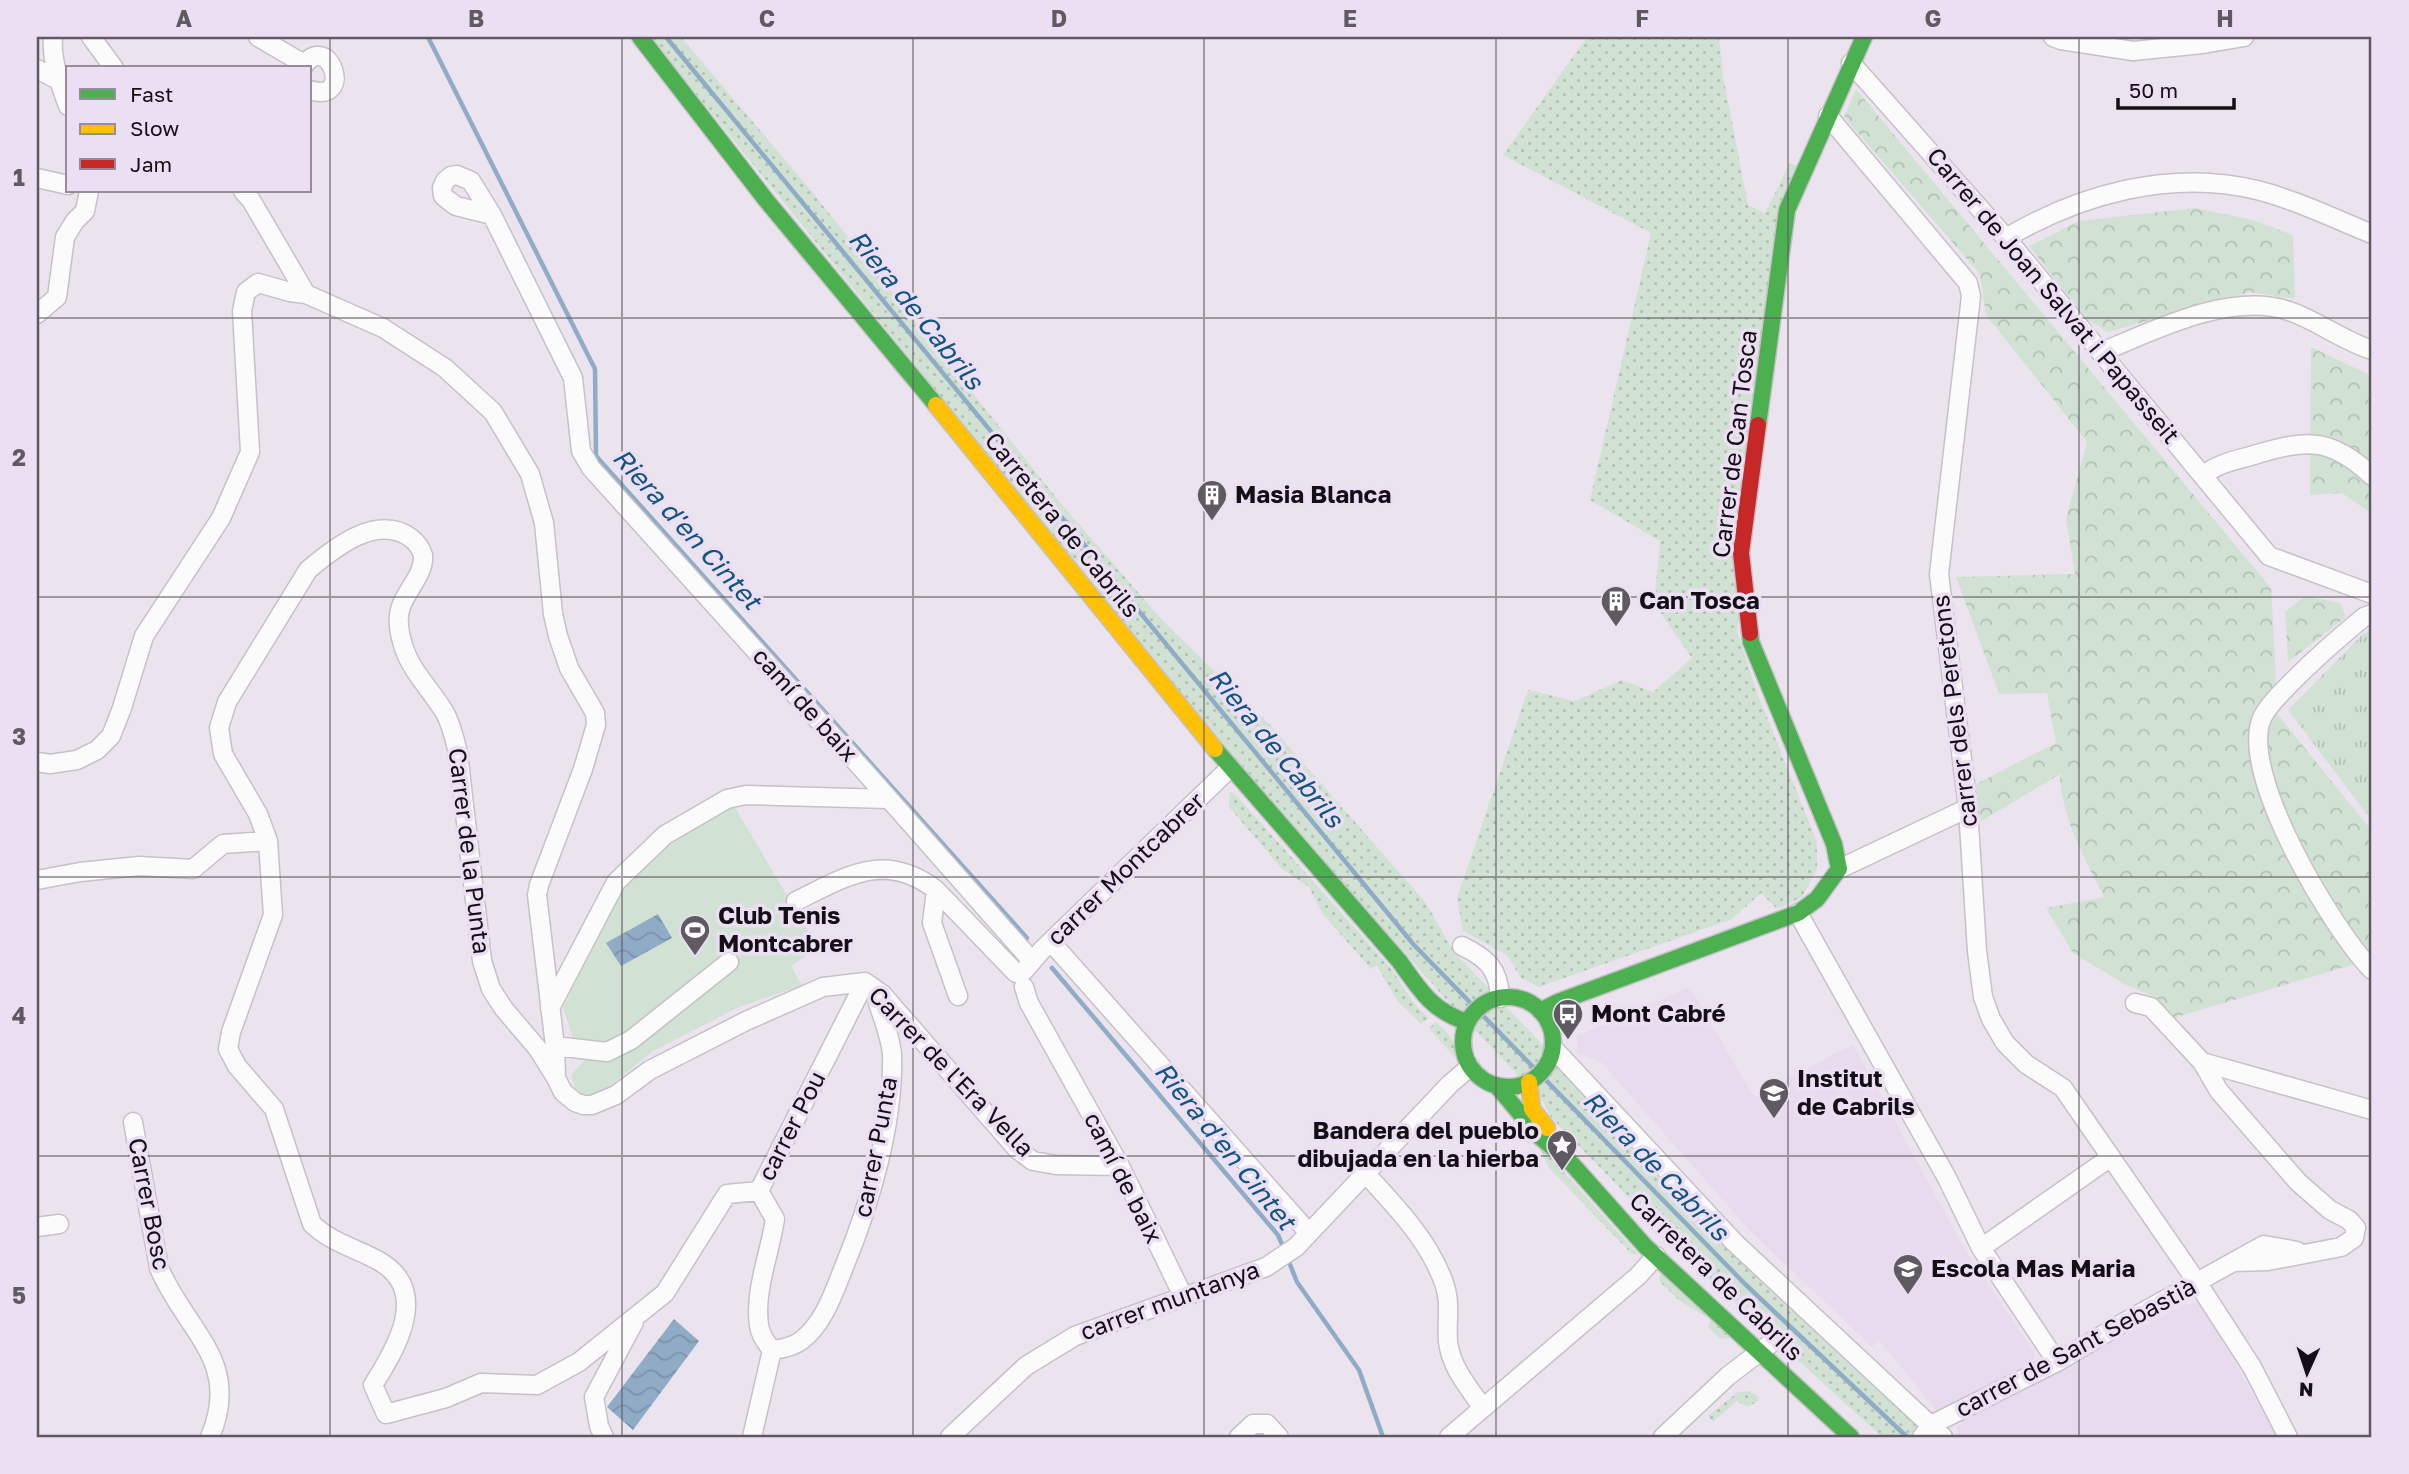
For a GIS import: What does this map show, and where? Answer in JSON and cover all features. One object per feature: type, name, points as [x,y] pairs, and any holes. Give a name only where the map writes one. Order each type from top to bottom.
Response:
[{"type":"street","points":[[53,37],[58,80],[66,101]]},
{"type":"street","points":[[91,37],[113,66]]},
{"type":"street","points":[[258,37],[303,66],[312,58],[322,58],[331,63],[335,71],[334,81],[328,89],[312,90]]},
{"type":"street","name":"Carretera de Cabrils","points":[[640,37],[766,200],[885,342],[1230,768],[1400,962],[1427,1000],[1454,1018],[1467,1022]]},
{"type":"street","points":[[1851,64],[1864,37]]},
{"type":"street","points":[[2053,37],[2133,51],[2244,37]]},
{"type":"street","name":"Carrer de Can Tosca","points":[[1839,869],[1834,844],[1751,642],[1741,554],[1787,210],[1851,64]]},
{"type":"street","name":"Carrer de Joan Salvat i Papasseit","points":[[1851,64],[2006,238],[2269,556],[2372,594]]},
{"type":"street","points":[[37,69],[58,80]]},
{"type":"street","name":"carrer dels Peretons","points":[[1828,116],[1968,283],[1971,296],[1939,574],[1968,808],[1979,980],[1991,1019],[2005,1043],[2026,1064],[2063,1088],[2197,1282],[2252,1367],[2288,1437]]},
{"type":"street","points":[[37,178],[66,185]]},
{"type":"street","points":[[2006,238],[2040,217],[2090,199],[2155,184],[2184,182],[2257,190],[2372,234]]},
{"type":"street","points":[[37,314],[57,297],[65,237],[85,211],[89,192]]},
{"type":"street","points":[[244,192],[306,294]]},
{"type":"street","name":"camí de baix","points":[[492,215],[573,378],[581,451],[591,468],[888,799],[1024,973],[1029,1003],[1120,1166],[1182,1296]]},
{"type":"street","points":[[37,762],[51,764],[77,760],[97,750],[111,736],[144,636],[221,519],[250,452],[242,311],[246,292],[258,283],[306,294],[383,328],[445,368],[493,412],[530,474],[544,523],[553,614],[558,636],[569,668],[590,703],[596,725],[583,769],[538,885],[559,1085]]},
{"type":"street","points":[[2102,352],[2184,318],[2216,310],[2256,306],[2287,310],[2372,350]]},
{"type":"street","points":[[2204,475],[2225,463],[2279,447],[2310,443],[2340,450],[2372,476]]},
{"type":"street","name":"Carrer de la Punta","points":[[559,1085],[538,1049],[491,989],[482,961],[458,753],[453,731],[446,714],[404,649],[399,632],[401,605],[421,568],[423,555],[417,543],[394,529],[363,533],[326,554],[308,570],[227,702],[219,728],[223,754],[258,814],[268,841],[273,915],[231,1031],[228,1049],[237,1066],[274,1109],[312,1224],[323,1234],[381,1262],[400,1281],[407,1303],[402,1332],[373,1385],[386,1414],[446,1398],[481,1383],[537,1385],[579,1362],[665,1293],[727,1194],[759,1191]]},
{"type":"street","points":[[2372,614],[2364,617],[2291,682],[2262,718],[2258,738],[2261,763],[2272,804],[2314,889],[2372,970]]},
{"type":"street","name":"carrer Montcabrer","points":[[1024,973],[1051,942],[1230,768]]},
{"type":"street","points":[[550,1008],[616,882],[666,835],[727,799],[746,795],[888,799]]},
{"type":"street","points":[[1540,1011],[1798,913],[1817,899],[1839,869],[1968,808]]},
{"type":"street","points":[[37,880],[139,866],[193,869],[223,844],[268,841]]},
{"type":"street","points":[[796,901],[862,870],[908,873],[936,890],[1024,973]]},
{"type":"street","points":[[936,890],[932,923],[958,996]]},
{"type":"street","points":[[1798,913],[1947,1178],[1981,1248],[2057,1362]]},
{"type":"street","points":[[1051,942],[1309,1233]]},
{"type":"street","points":[[1462,946],[1481,956],[1493,969],[1500,984],[1500,998]]},
{"type":"street","points":[[544,956],[577,956]]},
{"type":"street","points":[[555,1046],[607,1052],[618,1047],[631,1040],[729,962]]},
{"type":"street","name":"Carrer de l'Era Vella","points":[[559,1085],[575,1102],[592,1105],[616,1095],[650,1070],[768,1011],[823,987],[865,982],[882,994],[1017,1149],[1033,1161],[1056,1165],[1120,1166]]},
{"type":"street","name":"carrer Pou","points":[[772,1350],[762,1337],[759,1318],[761,1289],[775,1219],[759,1191],[865,982]]},
{"type":"street","name":"carrer Punta","points":[[772,1350],[786,1348],[802,1340],[828,1309],[863,1221],[874,1180],[891,1089],[892,1051],[877,1003],[882,994]]},
{"type":"street","points":[[1500,998],[1529,1002],[1548,1022],[1552,1034],[1553,1048],[1545,1067],[1529,1082],[1516,1086],[1496,1085],[1479,1077],[1470,1067],[1463,1045],[1467,1022],[1475,1011],[1500,998]]},
{"type":"street","name":"carrer de Sant Sebastià","points":[[1930,1433],[2264,1245],[2304,1252],[2341,1247],[2354,1238],[2356,1228],[2349,1220],[2330,1210],[2298,1182],[2219,1090],[2202,1062],[2151,1007],[2135,1003]]},
{"type":"street","points":[[1553,1048],[1735,1243],[1930,1433]]},
{"type":"street","points":[[2202,1062],[2372,1110]]},
{"type":"street","name":"carrer muntanya","points":[[950,1437],[1026,1366],[1074,1336],[1266,1267],[1296,1247],[1450,1084],[1470,1067]]},
{"type":"street","name":"Carretera de Cabrils","points":[[1529,1082],[1532,1108],[1543,1125],[1605,1182],[1851,1437]]},
{"type":"street","name":"Carretera de Cabrils","points":[[1496,1085],[1540,1137],[1572,1164],[1656,1256],[1871,1437]]},
{"type":"street","name":"Carrer Bosc","points":[[133,1122],[159,1268],[216,1366],[221,1403],[210,1437]]},
{"type":"street","points":[[1981,1248],[2111,1157]]},
{"type":"street","points":[[1366,1174],[1413,1227],[1440,1272],[1450,1303],[1448,1342],[1454,1365],[1483,1408]]},
{"type":"street","points":[[37,1227],[59,1224]]},
{"type":"street","points":[[1449,1437],[1637,1276],[1656,1256]]},
{"type":"street","points":[[604,1437],[599,1426],[594,1397],[637,1316]]},
{"type":"street","points":[[1663,1437],[1765,1348]]},
{"type":"street","points":[[752,1437],[772,1350]]},
{"type":"street","points":[[1239,1437],[1253,1424],[1267,1424],[1279,1437]]},
{"type":"shaded area","points":[[1690,987],[1754,1097],[1853,1044],[1967,1253],[2030,1345],[2034,1353],[2033,1360],[1967,1401],[1936,1410],[1879,1340],[1872,1347],[1751,1232],[1600,1061],[1577,1053],[1577,1036]]},
{"type":"shaded area","points":[[2201,1302],[2277,1437],[1957,1436],[1956,1427],[1963,1421],[2183,1305]]},
{"type":"green space","points":[[650,37],[681,37],[808,187],[1063,506],[1163,621],[1270,725],[1426,903],[1454,952],[1734,1245],[1930,1437],[1882,1437],[1698,1269],[1551,1117],[1543,1102],[1451,1005],[1232,757]]},
{"type":"green space","points":[[1587,37],[1719,37],[1723,76],[1748,205],[1765,213],[1790,163],[1797,166],[1737,631],[1756,690],[1817,842],[1817,869],[1802,897],[1777,909],[1761,893],[1732,919],[1539,987],[1521,978],[1507,955],[1463,931],[1457,898],[1528,690],[1575,701],[1622,680],[1653,692],[1692,658],[1654,604],[1660,541],[1590,500],[1651,233],[1503,155]]},
{"type":"green space","points":[[1856,89],[2271,588],[2278,715],[2372,831],[2372,959],[2170,1019],[2153,996],[2126,985],[2073,953],[2046,908],[2104,897],[2069,822],[2060,774],[1980,822],[1976,784],[2056,743],[2047,693],[1999,694],[1956,577],[2075,574],[2066,519],[2087,442],[1986,315],[1980,274],[1844,117]]},
{"type":"green space","points":[[2195,208],[2253,220],[2293,235],[2295,299],[2250,292],[2108,332],[2086,319],[2029,246],[2079,221]]},
{"type":"green space","points":[[2311,347],[2372,376],[2372,514],[2342,493],[2310,495]]},
{"type":"green space","points":[[2305,596],[2340,603],[2346,617],[2288,662],[2285,612]]},
{"type":"green space","points":[[2372,631],[2372,821],[2288,710],[2364,633]]},
{"type":"green space","points":[[1230,792],[1234,793],[1390,967],[1417,1007],[1429,1018],[1421,1024],[1398,1002],[1377,966],[1371,969],[1322,913],[1309,887],[1282,869],[1229,807]]},
{"type":"green space","name":"Club Tenis Montcabrer","points":[[730,799],[818,948],[791,966],[802,986],[741,1006],[653,1051],[596,1097],[577,1093],[571,1075],[586,1058],[573,1038],[563,1008],[619,886],[667,837]]},
{"type":"green space","points":[[1436,1022],[1453,1042],[1454,1057],[1429,1028]]},
{"type":"green space","points":[[1521,1125],[1638,1254],[1632,1254],[1550,1169],[1535,1141],[1528,1144],[1513,1129]]},
{"type":"green space","points":[[1666,1271],[1671,1272],[1731,1330],[1729,1338],[1720,1339],[1708,1327],[1711,1320],[1680,1301],[1660,1282],[1659,1276]]},
{"type":"green space","points":[[1749,1391],[1758,1396],[1758,1401],[1747,1407],[1737,1401],[1713,1422],[1708,1416],[1738,1392]]},
{"type":"water","points":[[658,914],[672,938],[621,966],[606,943]]},
{"type":"water","points":[[674,1319],[699,1341],[633,1430],[607,1407]]},
{"type":"waterway","name":"Riera d'en Cintet","points":[[428,37],[595,369],[596,456],[1027,938]]},
{"type":"waterway","name":"Riera de Cabrils","points":[[666,37],[1414,945],[1745,1284],[1907,1437]]},
{"type":"waterway","name":"Riera d'en Cintet","points":[[1052,968],[1278,1235],[1284,1249]]},
{"type":"waterway","name":"Riera d'en Cintet","points":[[1287,1257],[1297,1282],[1359,1370],[1383,1437]]},
{"type":"traffic: fast","points":[[640,37],[766,200],[936,405]]},
{"type":"traffic: fast","points":[[1758,425],[1787,210],[1864,37]]},
{"type":"traffic: fast","points":[[1540,1011],[1798,913],[1817,899],[1839,869],[1834,844],[1751,642],[1750,633]]},
{"type":"traffic: fast","points":[[1215,749],[1400,962],[1428,998],[1445,1012],[1467,1022]]},
{"type":"traffic: fast","points":[[1508,997],[1525,1001],[1540,1010],[1549,1025],[1553,1042],[1549,1059],[1540,1074],[1525,1083],[1508,1087],[1491,1083],[1476,1074],[1467,1059],[1463,1042],[1467,1025],[1476,1010],[1491,1001],[1508,997]]},
{"type":"traffic: fast","points":[[1496,1085],[1540,1137],[1572,1164],[1645,1246],[1851,1437]]},
{"type":"traffic: slow","points":[[936,405],[1215,749]]},
{"type":"traffic: slow","points":[[1529,1082],[1532,1109],[1547,1128]]},
{"type":"traffic: jam","points":[[1750,633],[1741,553],[1758,425]]},
{"type":"place","name":"Masia Blanca","points":[[1212,522]]},
{"type":"place","name":"Can Tosca","points":[[1616,628]]},
{"type":"place","name":"Club Tenis Montcabrer","points":[[695,957]]},
{"type":"place","name":"Mont Cabré","points":[[1568,1041]]},
{"type":"place","name":"Institut de Cabrils","points":[[1774,1120]]},
{"type":"place","name":"Bandera del pueblo dibujada en la hierba","points":[[1562,1172]]},
{"type":"place","name":"Escola Mas Maria","points":[[1908,1296]]}]
